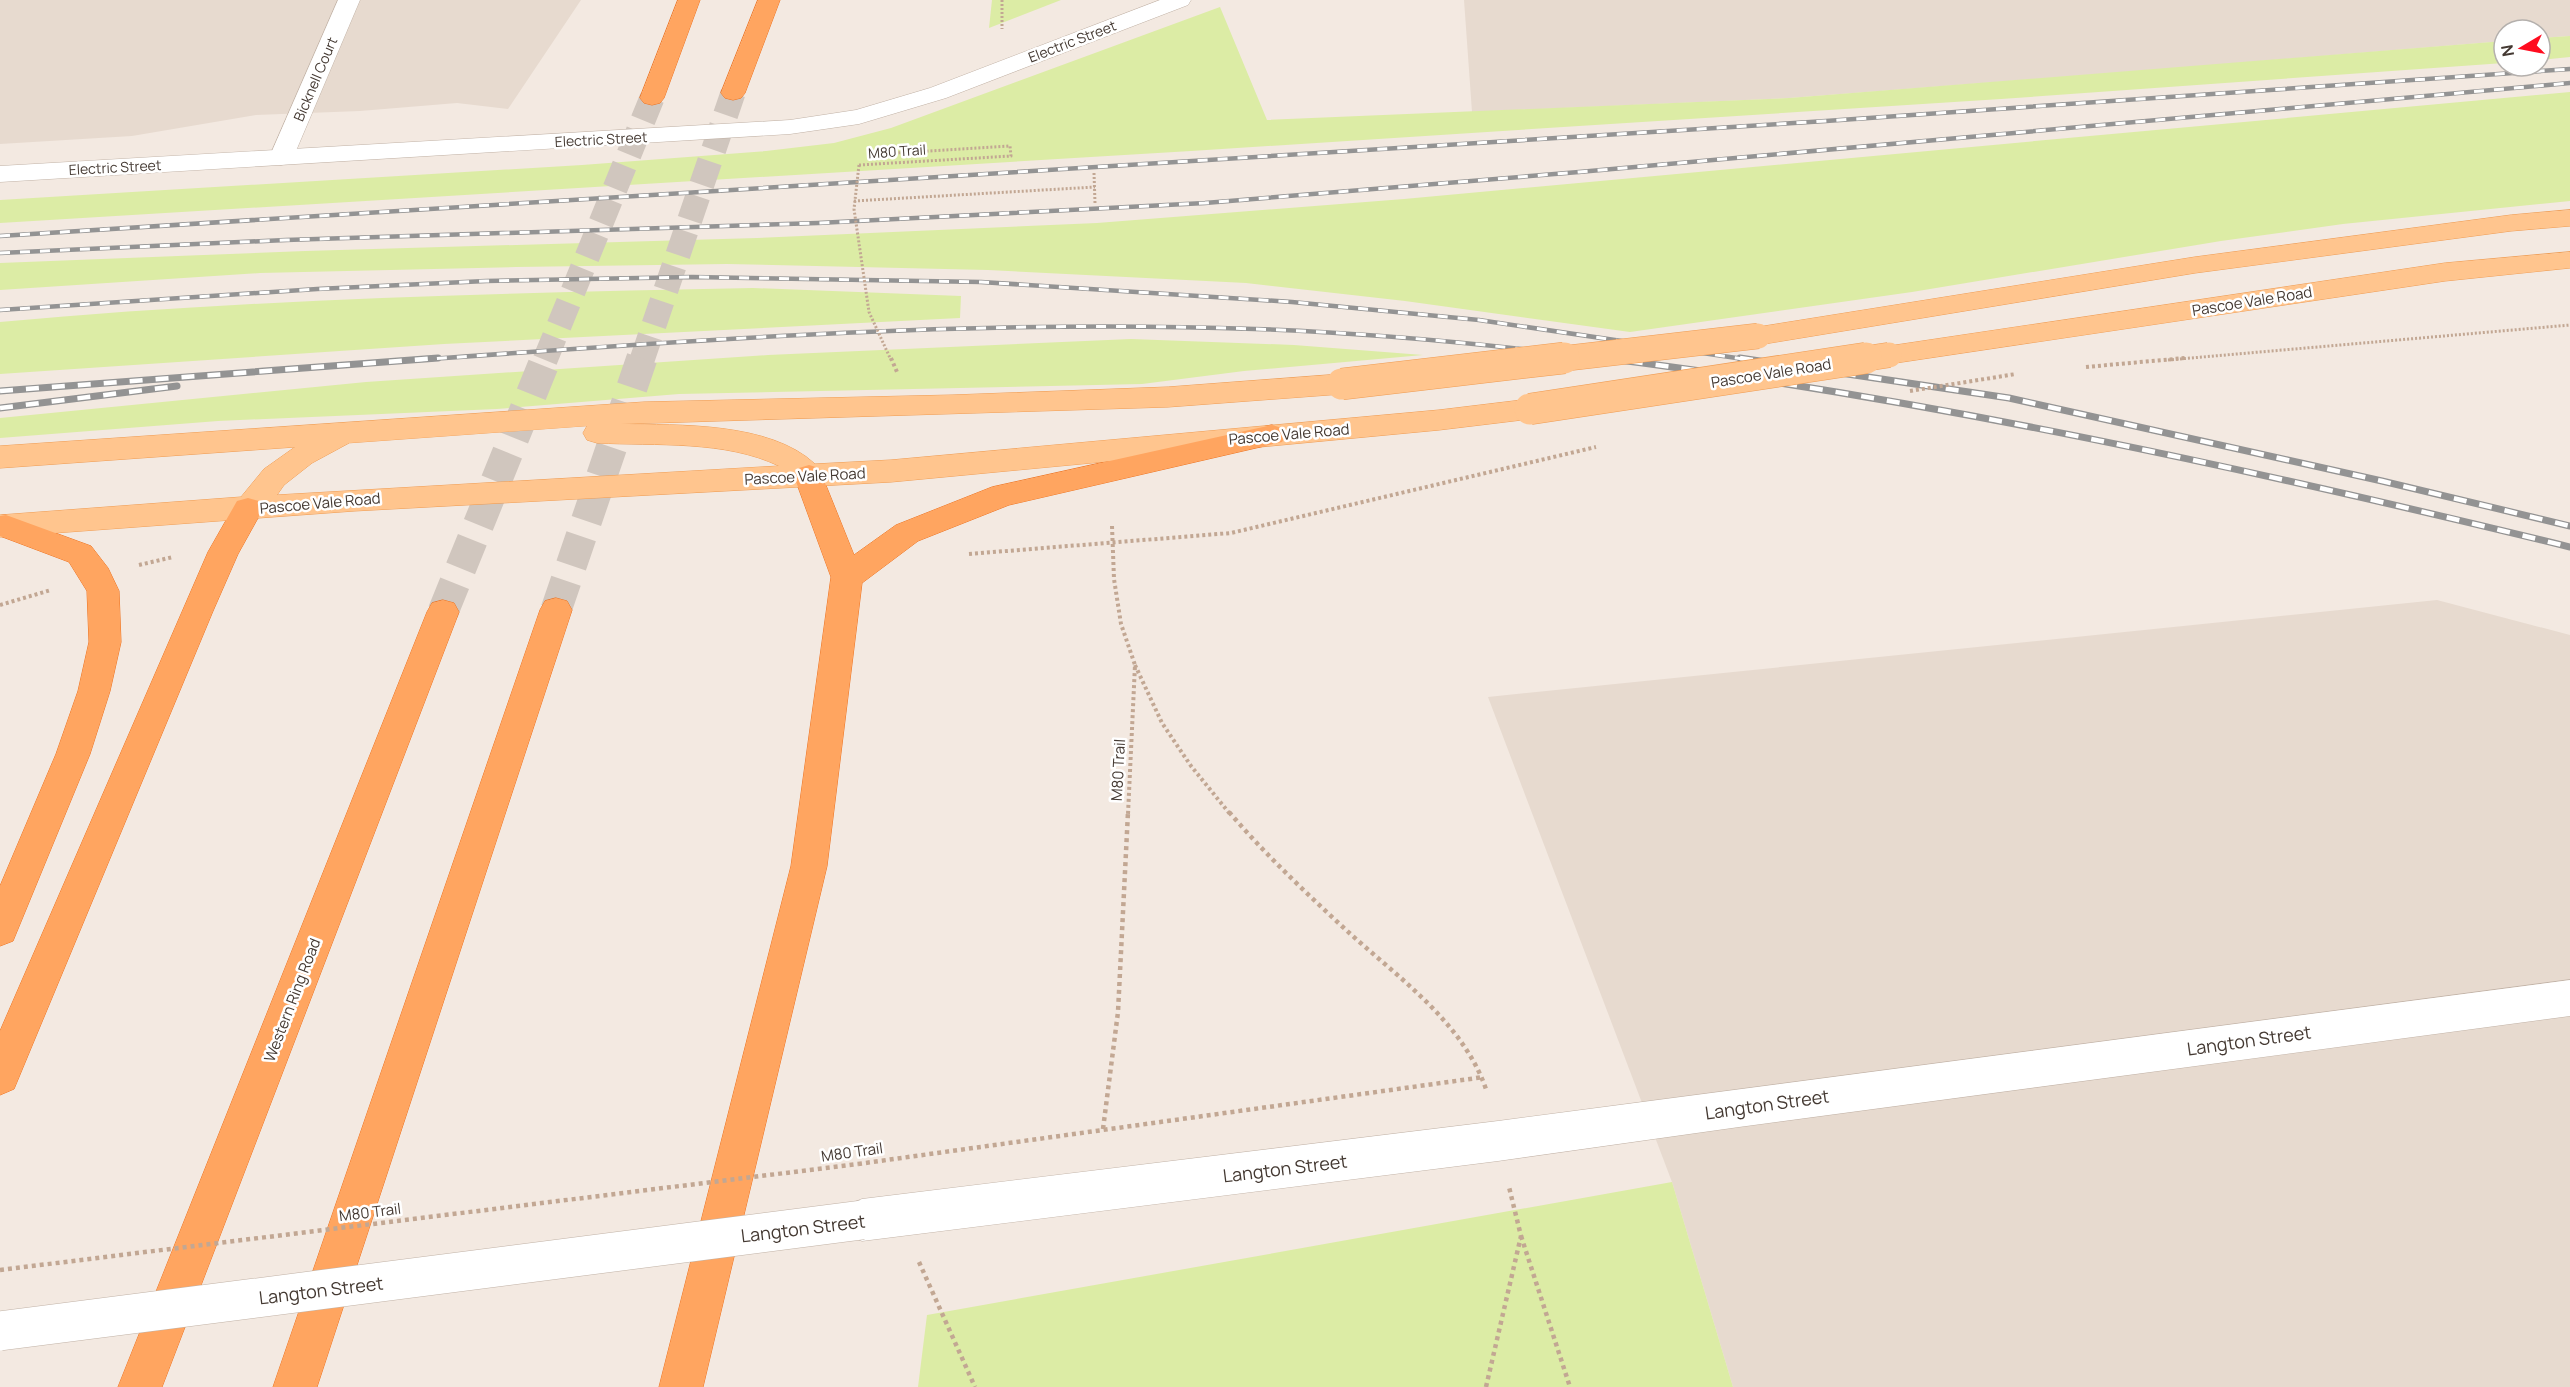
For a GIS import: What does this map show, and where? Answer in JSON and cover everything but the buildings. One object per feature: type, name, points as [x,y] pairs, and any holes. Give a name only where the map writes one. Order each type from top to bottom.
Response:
[{"type":"highway","points":[[652,98],[689,0]]},
{"type":"highway","points":[[733,93],[769,0]]},
{"type":"highway","points":[[847,577],[908,532],[1004,495],[1272,435]]},
{"type":"highway","points":[[681,1387],[809,866],[847,577],[809,476]]},
{"type":"highway","points":[[0,1076],[197,611],[223,552],[248,509]]},
{"type":"highway","points":[[0,929],[73,754],[94,692],[105,642],[103,591],[97,577],[80,554],[3,526]]},
{"type":"highway","points":[[296,1387],[556,610]]},
{"type":"highway","name":"Western Ring Road","points":[[140,1387],[443,612]]},
{"type":"main road","points":[[0,457],[644,412],[953,405],[1168,397],[1342,384],[1758,336],[2194,265],[2511,223],[2570,218]]},
{"type":"main road","name":"Pascoe Vale Road","points":[[3,526],[354,500],[903,470],[1439,420],[1530,409],[2445,272],[2570,260]]},
{"type":"main road","points":[[440,425],[669,437],[749,445],[789,459],[809,476]]},
{"type":"main road","points":[[248,509],[274,477],[302,456],[350,431]]},
{"type":"street","name":"Bicknell Court","points":[[281,158],[349,0]]},
{"type":"street","name":"Electric Street","points":[[0,174],[705,133],[828,123],[904,105],[1180,0]]},
{"type":"street","name":"Langton Street","points":[[0,1331],[862,1220],[1498,1142],[1751,1106],[2570,998]]},
{"type":"path","points":[[1002,0],[1002,29]]},
{"type":"path","name":"M80 Trail","points":[[880,154],[1010,146],[1011,156],[859,165],[854,201],[869,312],[897,372]]},
{"type":"path","points":[[1094,173],[1095,203]]},
{"type":"path","points":[[854,201],[1095,187]]},
{"type":"path","points":[[2085,367],[2570,325]]},
{"type":"path","points":[[968,554],[1231,532],[1606,444]]},
{"type":"path","name":"M80 Trail","points":[[0,1270],[858,1164],[1103,1129],[1118,1012],[1135,665],[1121,624],[1114,579],[1112,525]]},
{"type":"path","points":[[0,604],[97,577]]},
{"type":"path","points":[[1135,665],[1161,721],[1192,766],[1241,825],[1296,882],[1440,1016],[1464,1044],[1484,1077],[1521,1236],[1570,1387]]},
{"type":"path","points":[[1103,1129],[1484,1077]]},
{"type":"path","points":[[862,1220],[920,1262],[975,1387]]},
{"type":"path","points":[[1486,1387],[1521,1236]]},
{"type":"shaded area","points":[[0,0],[581,0],[508,109],[457,103],[360,111],[256,115],[132,136],[0,144]]},
{"type":"shaded area","points":[[1464,0],[2570,0],[2570,36],[2552,37],[2552,18],[2492,18],[2492,42],[1789,98],[1472,112]]},
{"type":"shaded area","points":[[2437,600],[2570,635],[2570,1387],[1733,1387],[1672,1182],[1488,697]]},
{"type":"green space","points":[[992,0],[1061,0],[989,28]]},
{"type":"green space","points":[[1220,7],[1267,120],[1789,98],[2492,42],[2492,64],[2001,99],[1191,151],[0,223],[0,200],[582,165],[766,151],[834,143],[891,128]]},
{"type":"green space","points":[[2570,36],[2570,57],[2552,59],[2552,37]]},
{"type":"green space","points":[[2570,92],[2570,201],[2343,224],[2221,241],[1912,292],[1630,332],[1405,301],[1246,283],[988,270],[727,264],[516,267],[260,273],[0,290],[0,263],[305,251],[757,238],[1097,223],[1404,199]]},
{"type":"green space","points":[[753,288],[961,296],[960,318],[444,344],[0,374],[0,322],[282,302]]},
{"type":"green space","points":[[1131,339],[1294,345],[1423,355],[1244,371],[1142,384],[679,394],[497,409],[218,421],[0,438],[0,418],[366,382],[768,355]]},
{"type":"green space","points":[[1672,1182],[1733,1387],[918,1387],[927,1315]]},
{"type":"tunnel","points":[[642,360],[733,93]]},
{"type":"tunnel","points":[[545,360],[652,98]]},
{"type":"tunnel","points":[[443,612],[546,358]]},
{"type":"tunnel","points":[[556,610],[642,358]]},
{"type":"railway","points":[[0,236],[1826,121],[2570,69]]},
{"type":"railway","points":[[0,253],[286,240],[818,223],[1205,203],[1579,172],[2570,83]]},
{"type":"railway","points":[[0,310],[317,289],[486,281],[692,277],[981,282],[1292,302],[1479,320],[1750,360]]},
{"type":"railway","points":[[417,360],[836,333],[1045,327],[1300,331],[1481,345],[1616,360]]},
{"type":"railway","points":[[0,391],[438,358]]},
{"type":"railway","points":[[1604,358],[1848,394],[1969,415],[2330,490],[2570,547]]},
{"type":"railway","points":[[1740,358],[2009,398],[2382,481],[2570,526]]},
{"type":"railway","points":[[0,408],[177,386]]}]
